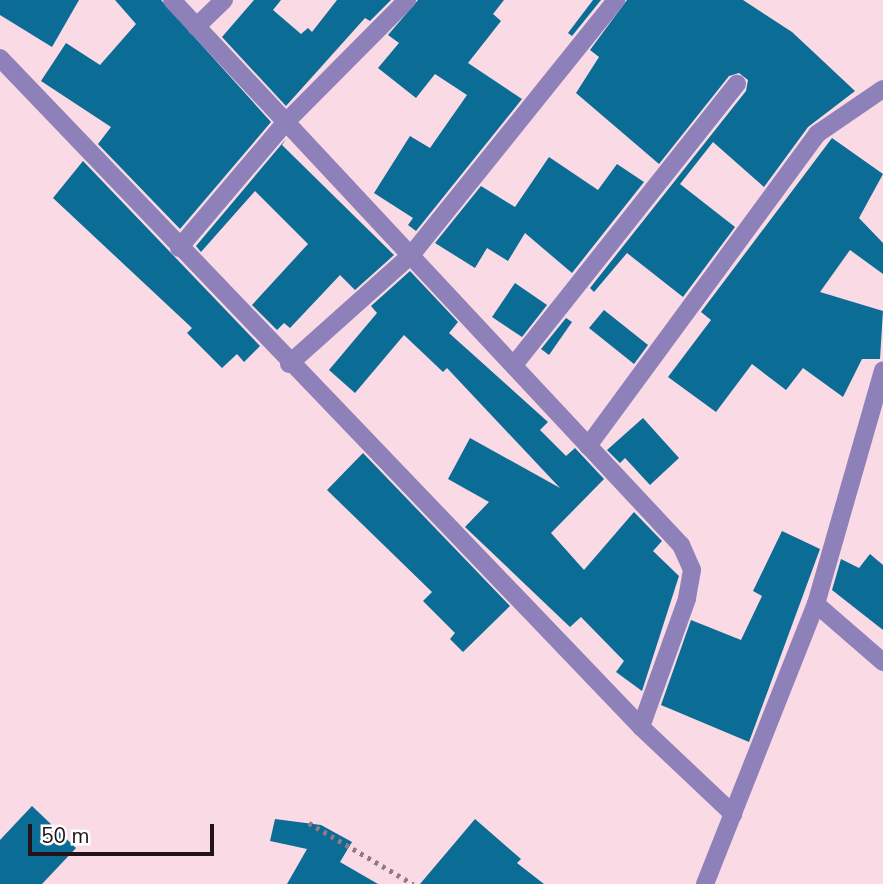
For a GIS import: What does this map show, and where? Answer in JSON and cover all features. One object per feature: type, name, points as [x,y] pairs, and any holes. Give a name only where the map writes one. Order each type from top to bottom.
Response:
[{"type":"street","points":[[172,0],[681,545],[692,570],[641,727]]},
{"type":"street","points":[[197,27],[224,0]]},
{"type":"street","points":[[179,248],[286,122],[407,0]]},
{"type":"street","points":[[289,364],[412,254],[616,0]]},
{"type":"street","points":[[0,58],[289,364],[641,727],[733,814]]},
{"type":"street","points":[[514,365],[737,84]]},
{"type":"street","points":[[588,446],[817,134],[883,89]]},
{"type":"street","points":[[705,884],[816,604],[883,371]]},
{"type":"street","points":[[816,604],[883,662]]},
{"type":"path","points":[[309,823],[413,884]]},
{"type":"building","points":[[0,0],[79,0],[52,47],[0,15]]},
{"type":"building","points":[[115,0],[161,0],[271,122],[180,229],[98,144],[111,127],[41,81],[66,43],[100,65],[136,24]]},
{"type":"building","points":[[254,0],[281,0],[273,10],[301,34],[308,28],[312,32],[337,0],[391,0],[370,21],[365,18],[286,106],[222,37]]},
{"type":"building","points":[[418,0],[504,0],[493,14],[501,21],[468,63],[522,99],[416,231],[408,225],[413,218],[374,193],[410,136],[430,148],[467,95],[435,74],[416,98],[378,68],[399,43],[388,35]]},
{"type":"building","points":[[593,0],[601,0],[572,36],[568,33]]},
{"type":"building","points":[[627,0],[743,0],[792,32],[855,91],[808,127],[764,187],[713,142],[680,184],[735,227],[683,297],[627,253],[594,292],[590,288],[746,91],[748,80],[739,73],[729,76],[659,164],[576,93],[599,57],[590,50]]},
{"type":"building","points":[[832,138],[883,174],[859,218],[883,243],[883,274],[850,250],[820,292],[883,311],[880,359],[862,359],[843,397],[803,368],[786,390],[752,364],[716,412],[668,377],[711,320],[701,312]]},
{"type":"building","points":[[286,139],[282,145],[394,255],[355,290],[340,275],[290,328],[284,323],[277,330],[252,305],[308,244],[255,191],[201,252],[196,246]]},
{"type":"building","points":[[549,157],[598,190],[617,164],[644,182],[572,273],[525,233],[508,261],[487,248],[475,268],[435,243],[481,186],[515,207]]},
{"type":"building","points":[[83,161],[260,346],[244,362],[237,354],[222,368],[187,333],[192,328],[53,198]]},
{"type":"building","points":[[410,271],[458,322],[449,333],[548,422],[540,430],[566,456],[575,448],[604,479],[551,533],[584,570],[634,512],[662,541],[653,551],[679,576],[642,691],[616,672],[624,661],[581,617],[570,627],[465,527],[489,502],[448,479],[470,438],[560,488],[447,368],[443,372],[404,335],[355,393],[329,370],[377,313],[371,306]]},
{"type":"building","points":[[515,283],[547,305],[522,337],[492,317]]},
{"type":"building","points":[[604,310],[648,345],[634,364],[589,328]]},
{"type":"building","points":[[566,318],[572,322],[549,355],[541,349]]},
{"type":"building","points":[[643,418],[679,458],[650,485],[625,458],[620,463],[607,450]]},
{"type":"building","points":[[363,453],[510,606],[463,652],[450,639],[455,633],[423,601],[432,592],[327,490]]},
{"type":"building","points":[[782,531],[820,549],[749,742],[661,705],[691,620],[741,640],[762,596],[753,591]]},
{"type":"building","points":[[870,554],[883,565],[883,630],[832,590],[841,559],[859,568]]},
{"type":"building","points":[[32,806],[76,848],[42,884],[0,884],[0,840]]},
{"type":"building","points":[[275,819],[321,825],[352,842],[340,862],[378,884],[287,884],[307,849],[270,841]]},
{"type":"building","points":[[475,819],[521,859],[517,863],[544,884],[420,884]]}]
